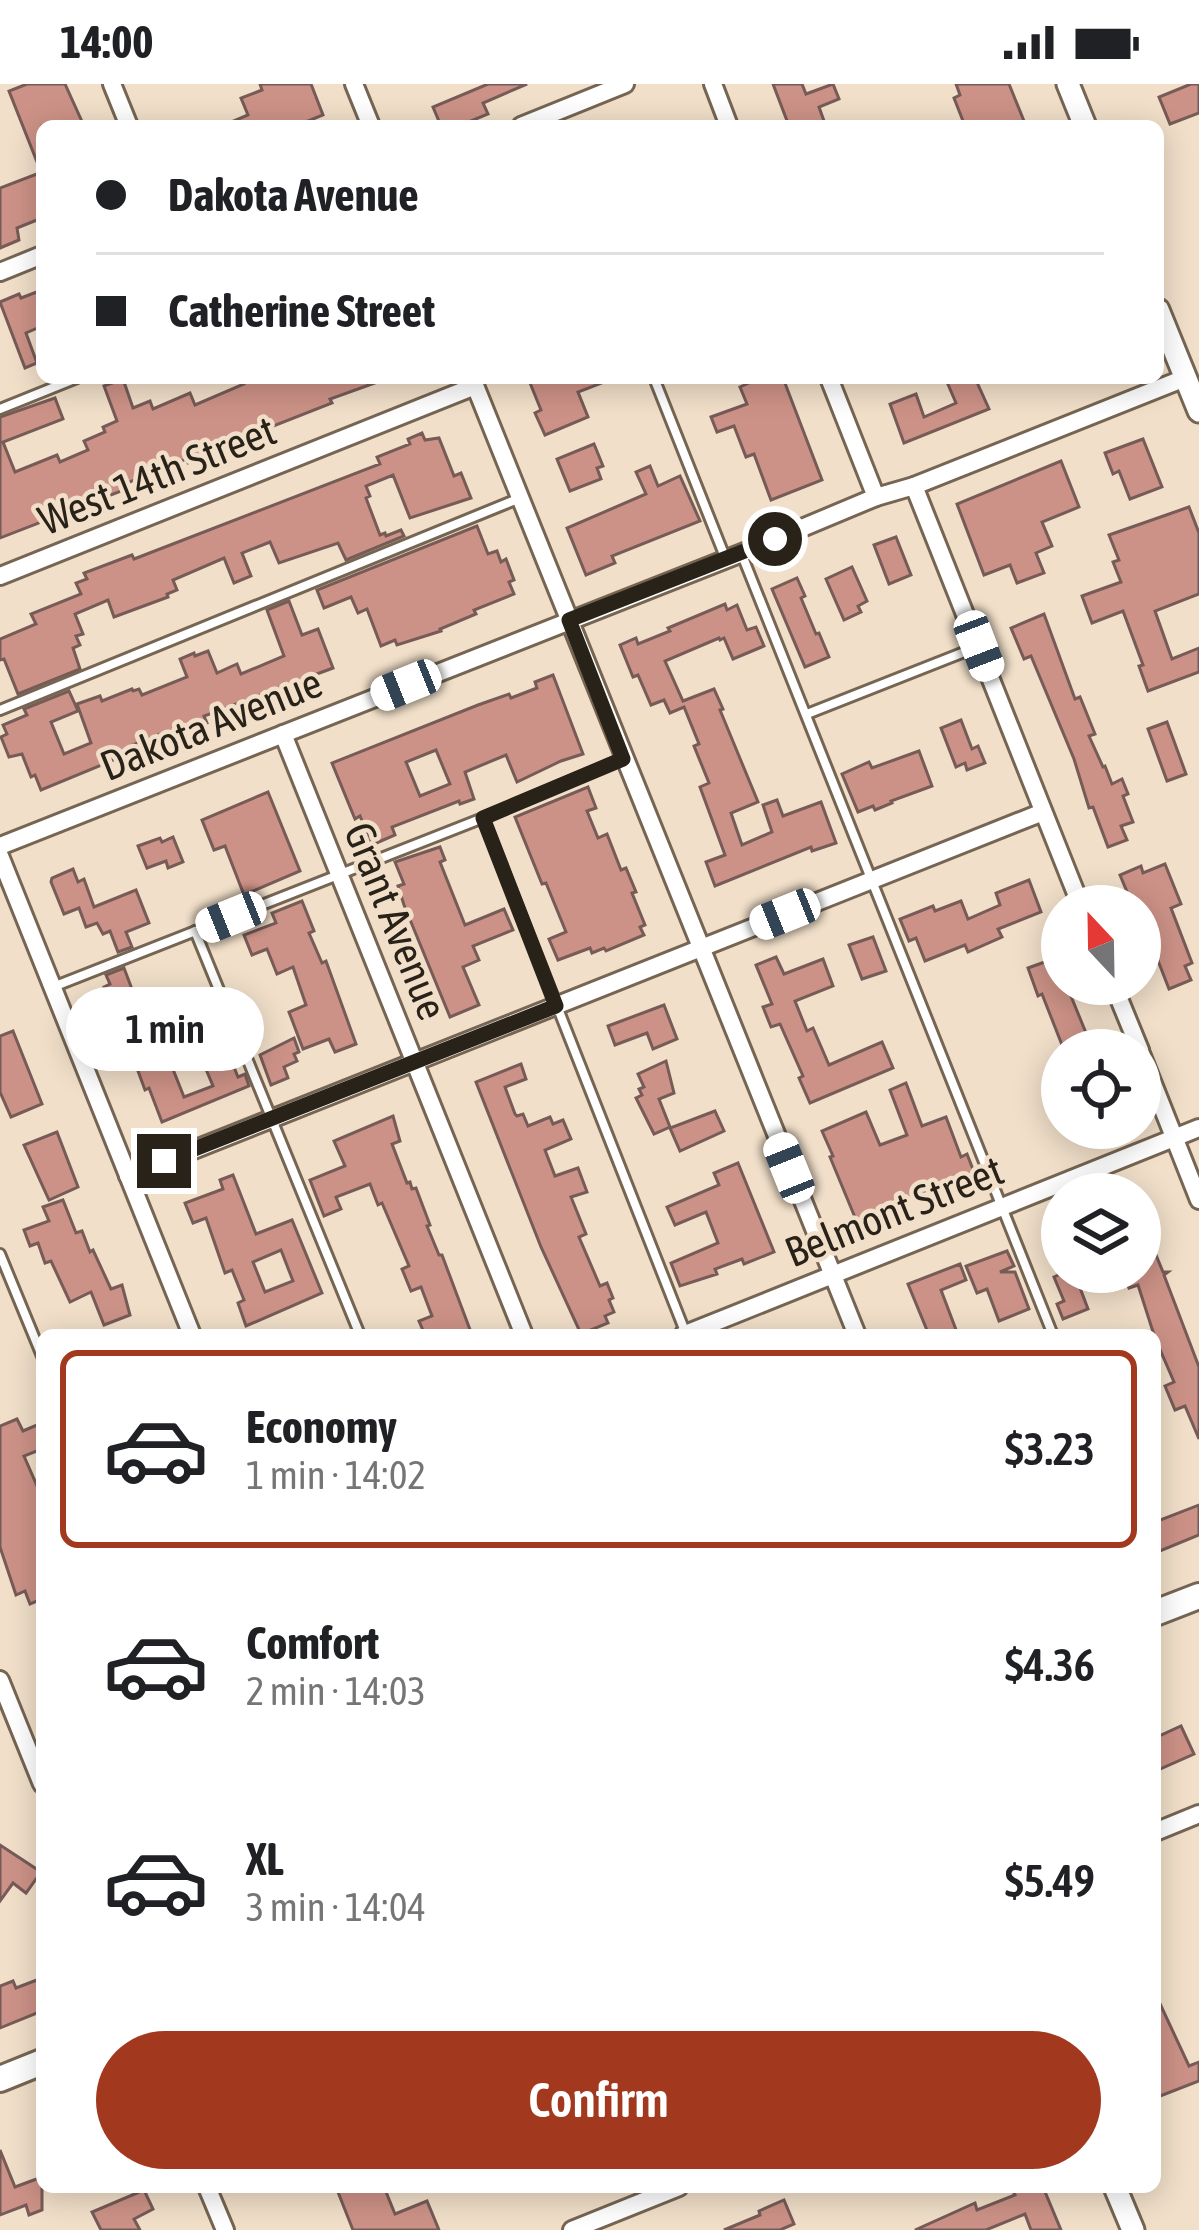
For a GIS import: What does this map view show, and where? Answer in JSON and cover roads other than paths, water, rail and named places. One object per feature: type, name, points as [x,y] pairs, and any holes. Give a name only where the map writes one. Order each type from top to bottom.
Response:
[{"type":"main road","points":[[1161,1606],[1199,1596]]},
{"type":"main road","points":[[0,2079],[36,2064]]},
{"type":"street","points":[[112,84],[127,120]]},
{"type":"street","points":[[355,84],[366,120]]},
{"type":"street","points":[[551,120],[626,84]]},
{"type":"street","points":[[713,84],[727,120]]},
{"type":"street","points":[[1068,84],[1083,120]]},
{"type":"street","points":[[0,272],[36,257]]},
{"type":"street","points":[[1164,321],[1192,375],[1199,411]]},
{"type":"street","name":"Dakota Avenue","points":[[0,846],[1192,375]]},
{"type":"street","name":"West 14th Street","points":[[0,576],[468,384]]},
{"type":"street","points":[[474,384],[855,1329]]},
{"type":"street","points":[[831,384],[876,497]]},
{"type":"street","points":[[914,486],[1072,885]]},
{"type":"street","name":"Grant Avenue","points":[[283,734],[522,1329]]},
{"type":"street","points":[[128,1176],[1042,812]]},
{"type":"street","points":[[0,856],[190,1329]]},
{"type":"street","points":[[1161,1103],[1199,1200]]},
{"type":"street","name":"Belmont Street","points":[[699,1329],[1199,1128]]},
{"type":"street","points":[[0,1680],[36,1769]]},
{"type":"street","points":[[1161,1830],[1199,1814]]},
{"type":"street","points":[[210,2193],[225,2230]]},
{"type":"street","points":[[572,2230],[664,2193]]},
{"type":"street","points":[[1117,2193],[1132,2230]]},
{"type":"lane","points":[[0,410],[63,384]]},
{"type":"lane","points":[[657,384],[806,714],[1052,1329]]},
{"type":"lane","points":[[0,710],[520,498]]},
{"type":"lane","points":[[806,714],[979,646]]},
{"type":"lane","points":[[53,987],[623,759]]},
{"type":"lane","points":[[483,818],[683,1329]]},
{"type":"lane","points":[[195,931],[358,1329]]},
{"type":"lane","points":[[0,1254],[36,1341]]}]
